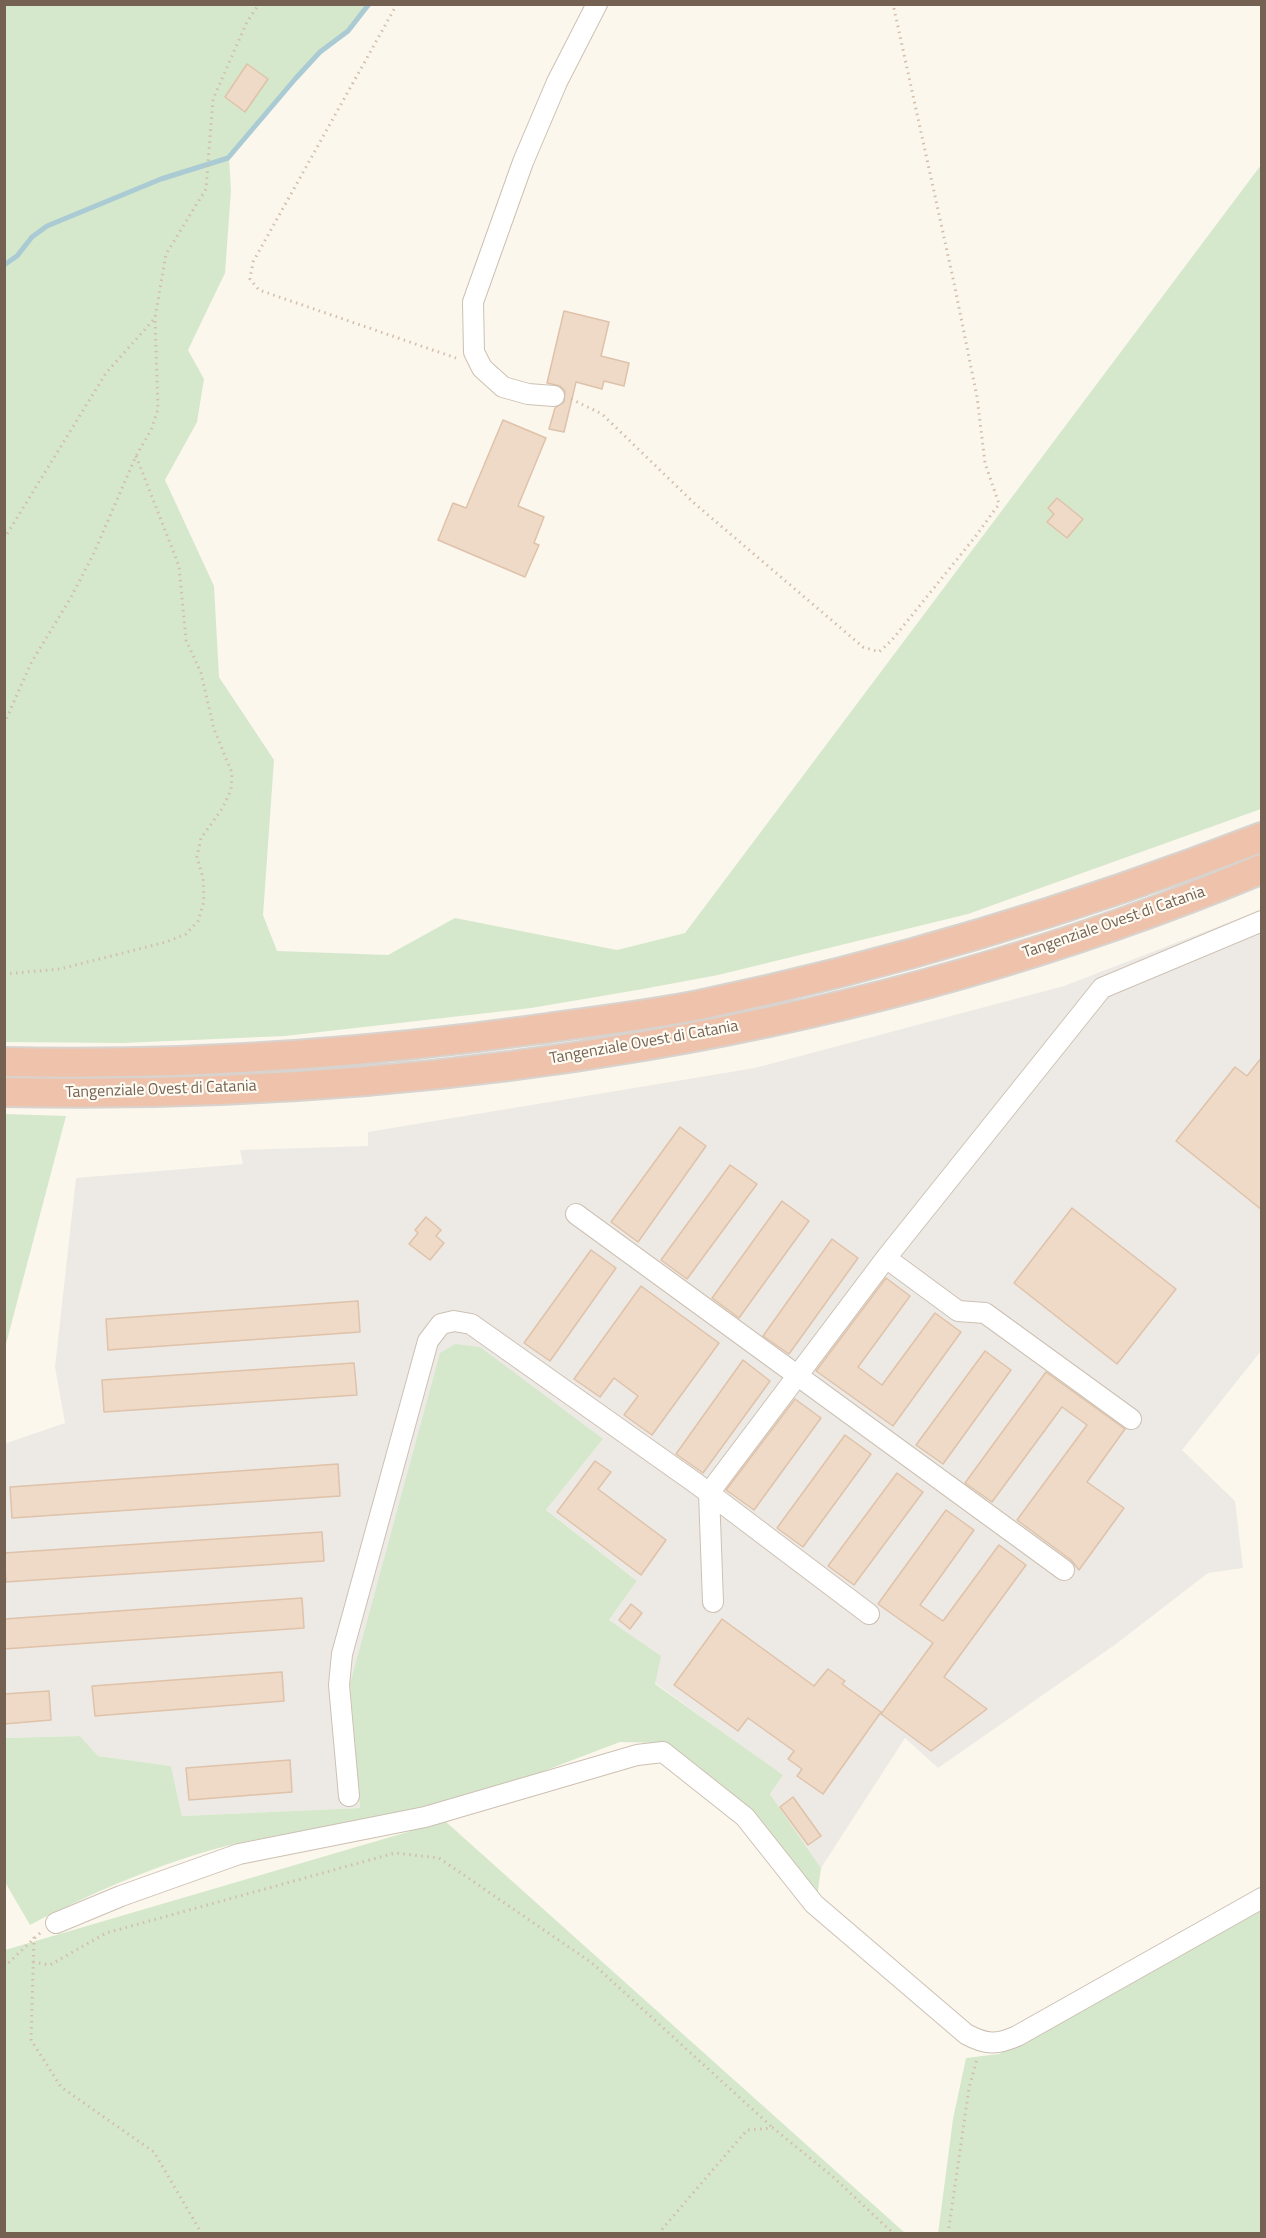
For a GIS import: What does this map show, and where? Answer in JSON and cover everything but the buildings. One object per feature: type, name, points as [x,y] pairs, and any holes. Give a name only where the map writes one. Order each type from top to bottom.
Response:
[{"type":"highway","points":[[1048,913],[1138,869],[1262,821]]},
{"type":"highway","name":"Tangenziale Ovest di Catania","points":[[4,1062],[323,1054],[450,1041],[697,1005],[890,959],[1048,913],[1262,837]]},
{"type":"highway","name":"Tangenziale Ovest di Catania","points":[[4,1092],[203,1090],[324,1084],[453,1073],[706,1035],[969,971],[1096,933],[1262,871]]},
{"type":"street","points":[[555,396],[528,394],[503,387],[476,360],[472,328],[473,302],[523,162],[548,102],[597,4]]},
{"type":"street","points":[[713,1602],[709,1493],[886,1258],[1102,988],[1262,921]]},
{"type":"street","points":[[576,1214],[1064,1570]]},
{"type":"street","points":[[886,1258],[958,1311],[985,1312],[1131,1419]]},
{"type":"street","points":[[349,1796],[339,1685],[342,1654],[428,1341],[441,1324],[454,1321],[471,1324],[709,1493],[869,1614]]},
{"type":"street","points":[[56,1923],[121,1896],[239,1854],[425,1817],[637,1755],[663,1752],[745,1817],[814,1904],[966,2034],[982,2043],[999,2044],[1017,2036],[1262,1898]]},
{"type":"path","points":[[4,724],[32,663],[88,564],[136,456],[151,430],[158,408],[155,318],[166,254],[206,189],[213,99],[247,22],[260,4]]},
{"type":"path","points":[[397,4],[253,262],[250,279],[259,290],[372,331],[453,357],[476,360]]},
{"type":"path","points":[[555,396],[578,401],[602,414],[702,510],[863,647],[879,652],[892,640],[999,504],[985,463],[977,397],[893,4]]},
{"type":"path","points":[[4,539],[106,373],[155,318]]},
{"type":"path","points":[[4,974],[60,969],[166,942],[186,934],[198,921],[204,902],[203,878],[197,857],[201,838],[222,810],[231,790],[232,773],[214,729],[201,673],[186,640],[180,566],[136,456]]},
{"type":"path","points":[[33,1962],[50,1965],[106,1933],[395,1853],[439,1858],[592,1964],[773,2128],[832,2176],[894,2234]]},
{"type":"path","points":[[4,1967],[34,1937],[56,1923]]},
{"type":"path","points":[[34,1937],[31,2040],[60,2087],[154,2152],[202,2234]]},
{"type":"path","points":[[948,2234],[969,2088],[982,2043]]},
{"type":"path","points":[[658,2234],[747,2130],[773,2128]]},
{"type":"shaded area","points":[[1261,910],[1261,1351],[1182,1450],[1235,1501],[1243,1568],[1208,1573],[1116,1644],[938,1768],[905,1738],[821,1868],[770,1794],[782,1775],[655,1683],[660,1656],[609,1620],[637,1581],[546,1510],[603,1439],[350,1684],[360,1808],[182,1816],[171,1766],[98,1756],[80,1736],[5,1738],[4,1444],[65,1423],[55,1367],[76,1178],[243,1164],[240,1150],[368,1146],[368,1132],[755,1068],[1064,986]]},
{"type":"green space","points":[[5,5],[369,5],[348,31],[320,52],[296,78],[229,158],[231,190],[225,273],[188,350],[204,379],[197,422],[165,480],[214,586],[219,677],[274,760],[263,915],[277,951],[388,955],[455,918],[617,950],[685,933],[1261,165],[1261,809],[968,914],[718,975],[643,989],[531,1008],[285,1036],[123,1043],[5,1042]]},
{"type":"green space","points":[[4,1114],[66,1116],[5,1348]]},
{"type":"green space","points":[[455,1344],[480,1347],[603,1439],[546,1510],[637,1581],[609,1620],[661,1656],[655,1684],[783,1775],[770,1794],[821,1868],[817,1898],[750,1808],[663,1743],[620,1742],[509,1784],[444,1805],[390,1817],[254,1840],[198,1854],[110,1887],[30,1925],[5,1882],[4,1738],[80,1736],[98,1756],[171,1766],[182,1816],[360,1808],[350,1684],[440,1353]]},
{"type":"green space","points":[[445,1821],[905,2233],[5,2234],[5,1950]]},
{"type":"green space","points":[[1261,1909],[1261,2233],[938,2234],[953,2119],[966,2058],[999,2054]]},
{"type":"waterway","points":[[4,265],[17,256],[32,237],[47,226],[161,179],[228,158],[296,78],[320,52],[348,31],[369,4]]}]
